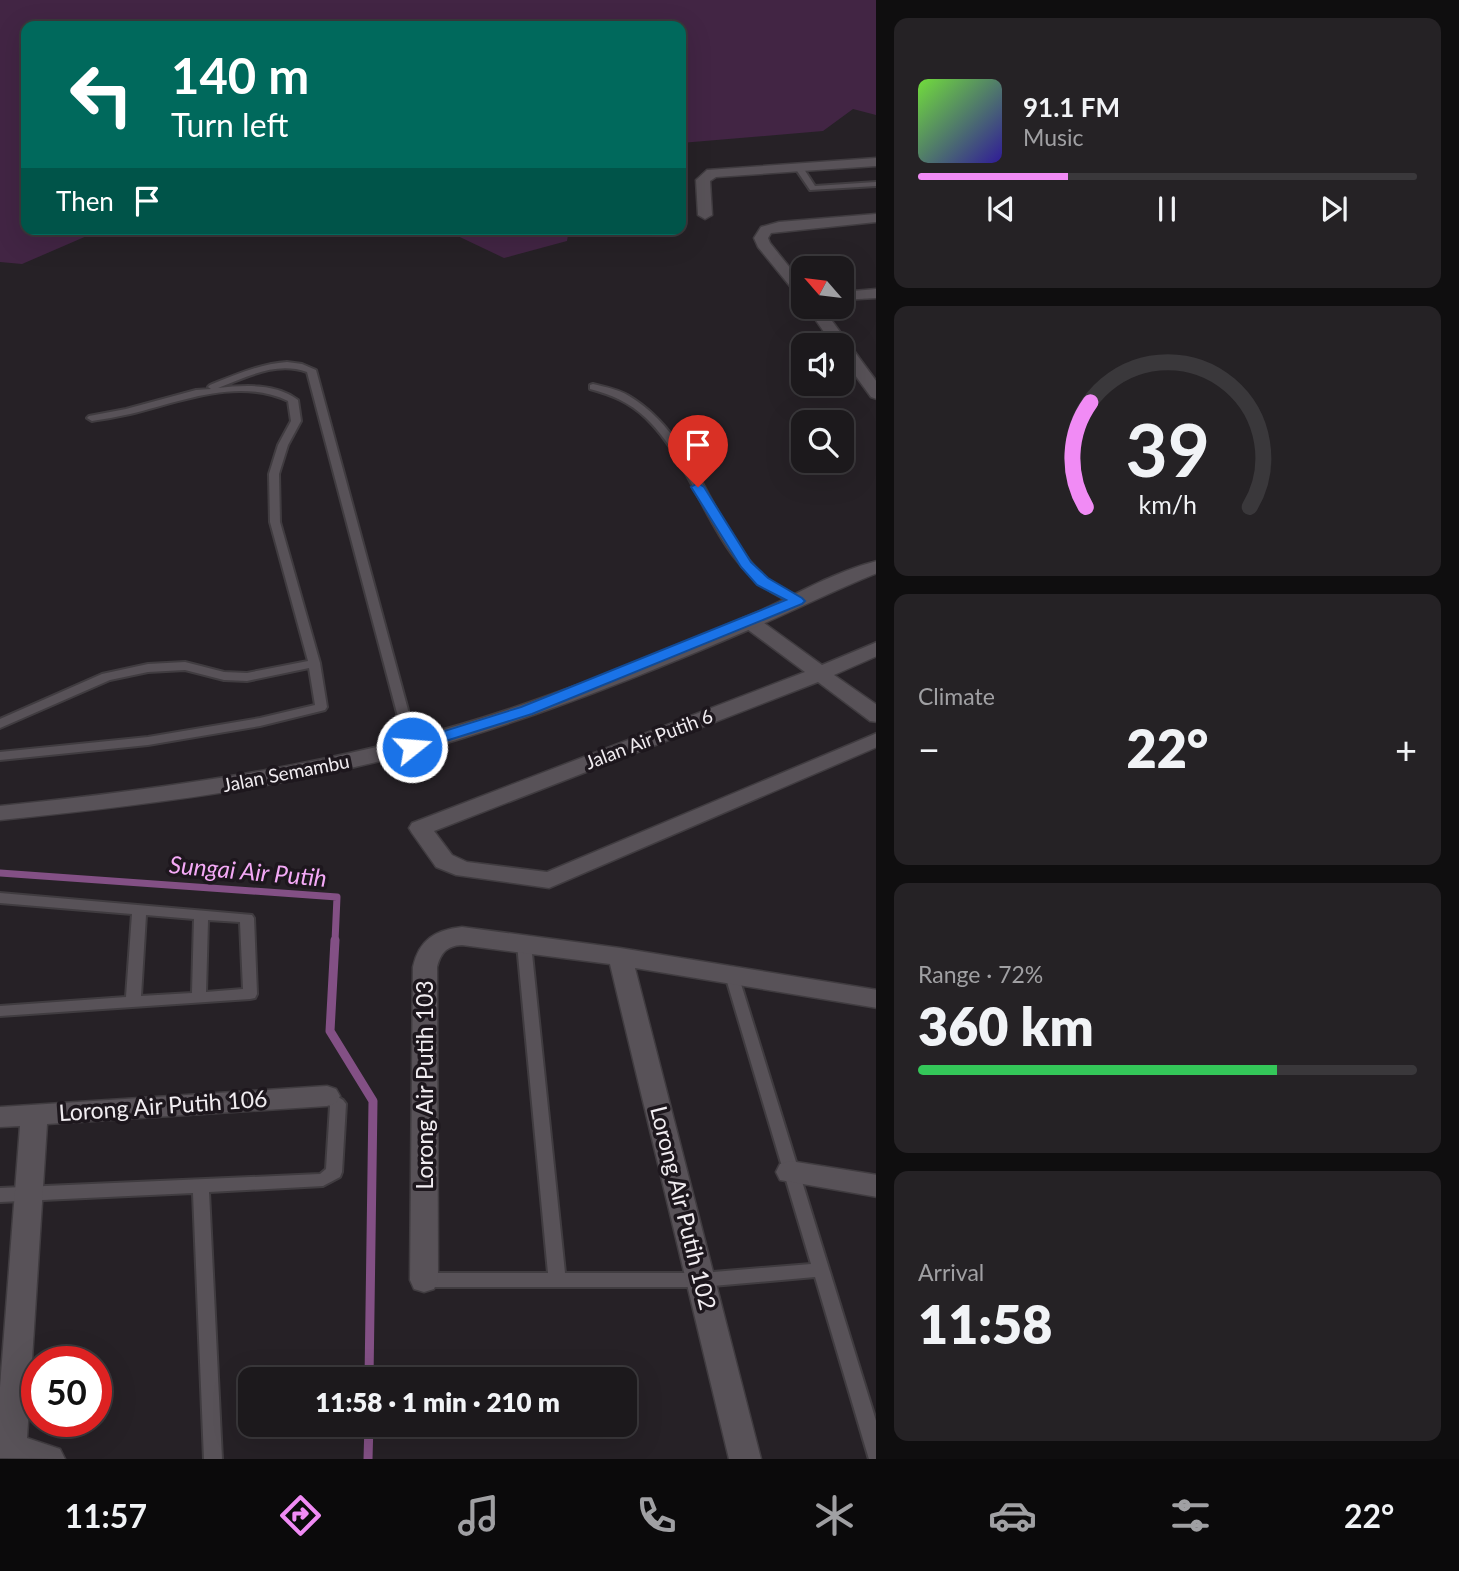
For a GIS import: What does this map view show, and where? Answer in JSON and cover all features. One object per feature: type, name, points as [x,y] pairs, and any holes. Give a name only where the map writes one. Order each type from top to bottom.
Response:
[{"type":"street","points":[[705,215],[703,180],[706,175],[712,173],[876,162]]},
{"type":"street","points":[[791,278],[764,244],[761,238],[766,230],[779,226],[876,218]]},
{"type":"street","points":[[854,295],[876,293]]},
{"type":"street","points":[[854,363],[876,394]]},
{"type":"street","name":"Jalan Semambu","points":[[0,814],[180,792],[333,765],[412,747],[526,710],[750,622],[876,566]]},
{"type":"street","name":"Jalan Semambu","points":[[797,601],[834,595],[876,578]]},
{"type":"street","points":[[750,622],[876,716]]},
{"type":"street","name":"Jalan Air Putih 6","points":[[876,648],[819,674],[420,828],[444,861],[464,869],[549,880],[876,739]]},
{"type":"street","name":"Lorong Air Putih 103","points":[[424,1280],[427,954],[435,943],[446,936],[620,957],[876,999]]},
{"type":"street","name":"Lorong Air Putih 102","points":[[620,957],[745,1459]]},
{"type":"street","name":"Lorong Air Putih 106","points":[[0,1117],[327,1096]]},
{"type":"street","points":[[34,1114],[5,1445],[49,1459]]},
{"type":"street","points":[[790,1172],[876,1186]]},
{"type":"lane","points":[[799,168],[813,188],[876,184]]},
{"type":"lane","points":[[190,396],[273,365],[287,363],[311,370],[412,747]]},
{"type":"lane","points":[[0,756],[148,740],[260,722],[321,707],[314,663],[275,522],[274,474],[283,445],[296,421],[293,400],[277,390],[260,387],[190,396],[92,418]]},
{"type":"lane","points":[[593,387],[626,397],[637,405],[672,443],[746,564],[762,582],[797,601]]},
{"type":"lane","points":[[0,724],[106,677],[148,668],[185,666],[224,676],[247,677],[314,663]]},
{"type":"lane","points":[[0,898],[247,918],[250,994],[0,1012]]},
{"type":"lane","points":[[134,1002],[139,910]]},
{"type":"lane","points":[[199,997],[201,915]]},
{"type":"lane","points":[[524,944],[557,1280]]},
{"type":"lane","points":[[732,975],[876,1456]]},
{"type":"lane","points":[[0,1195],[323,1180],[334,1172],[338,1104],[327,1096]]},
{"type":"lane","points":[[201,1186],[213,1459]]},
{"type":"lane","points":[[424,1280],[701,1280],[819,1270]]},
{"type":"shaded area","points":[[0,0],[876,0],[876,115],[853,109],[823,131],[686,143],[686,21],[21,21],[21,235],[89,235],[22,264],[0,262]]},
{"type":"shaded area","points":[[456,235],[568,235],[567,241],[504,258]]},
{"type":"waterway","name":"Sungai Air Putih","points":[[0,873],[337,897],[335,941]]},
{"type":"waterway","name":"Sungai Air Putih","points":[[335,940],[330,1031],[373,1101],[369,1367]]},
{"type":"waterway","name":"Sungai Air Putih","points":[[368,1459],[369,1437]]},
{"type":"route","points":[[412,747],[526,710],[797,601],[762,582],[746,564],[698,487]]}]
